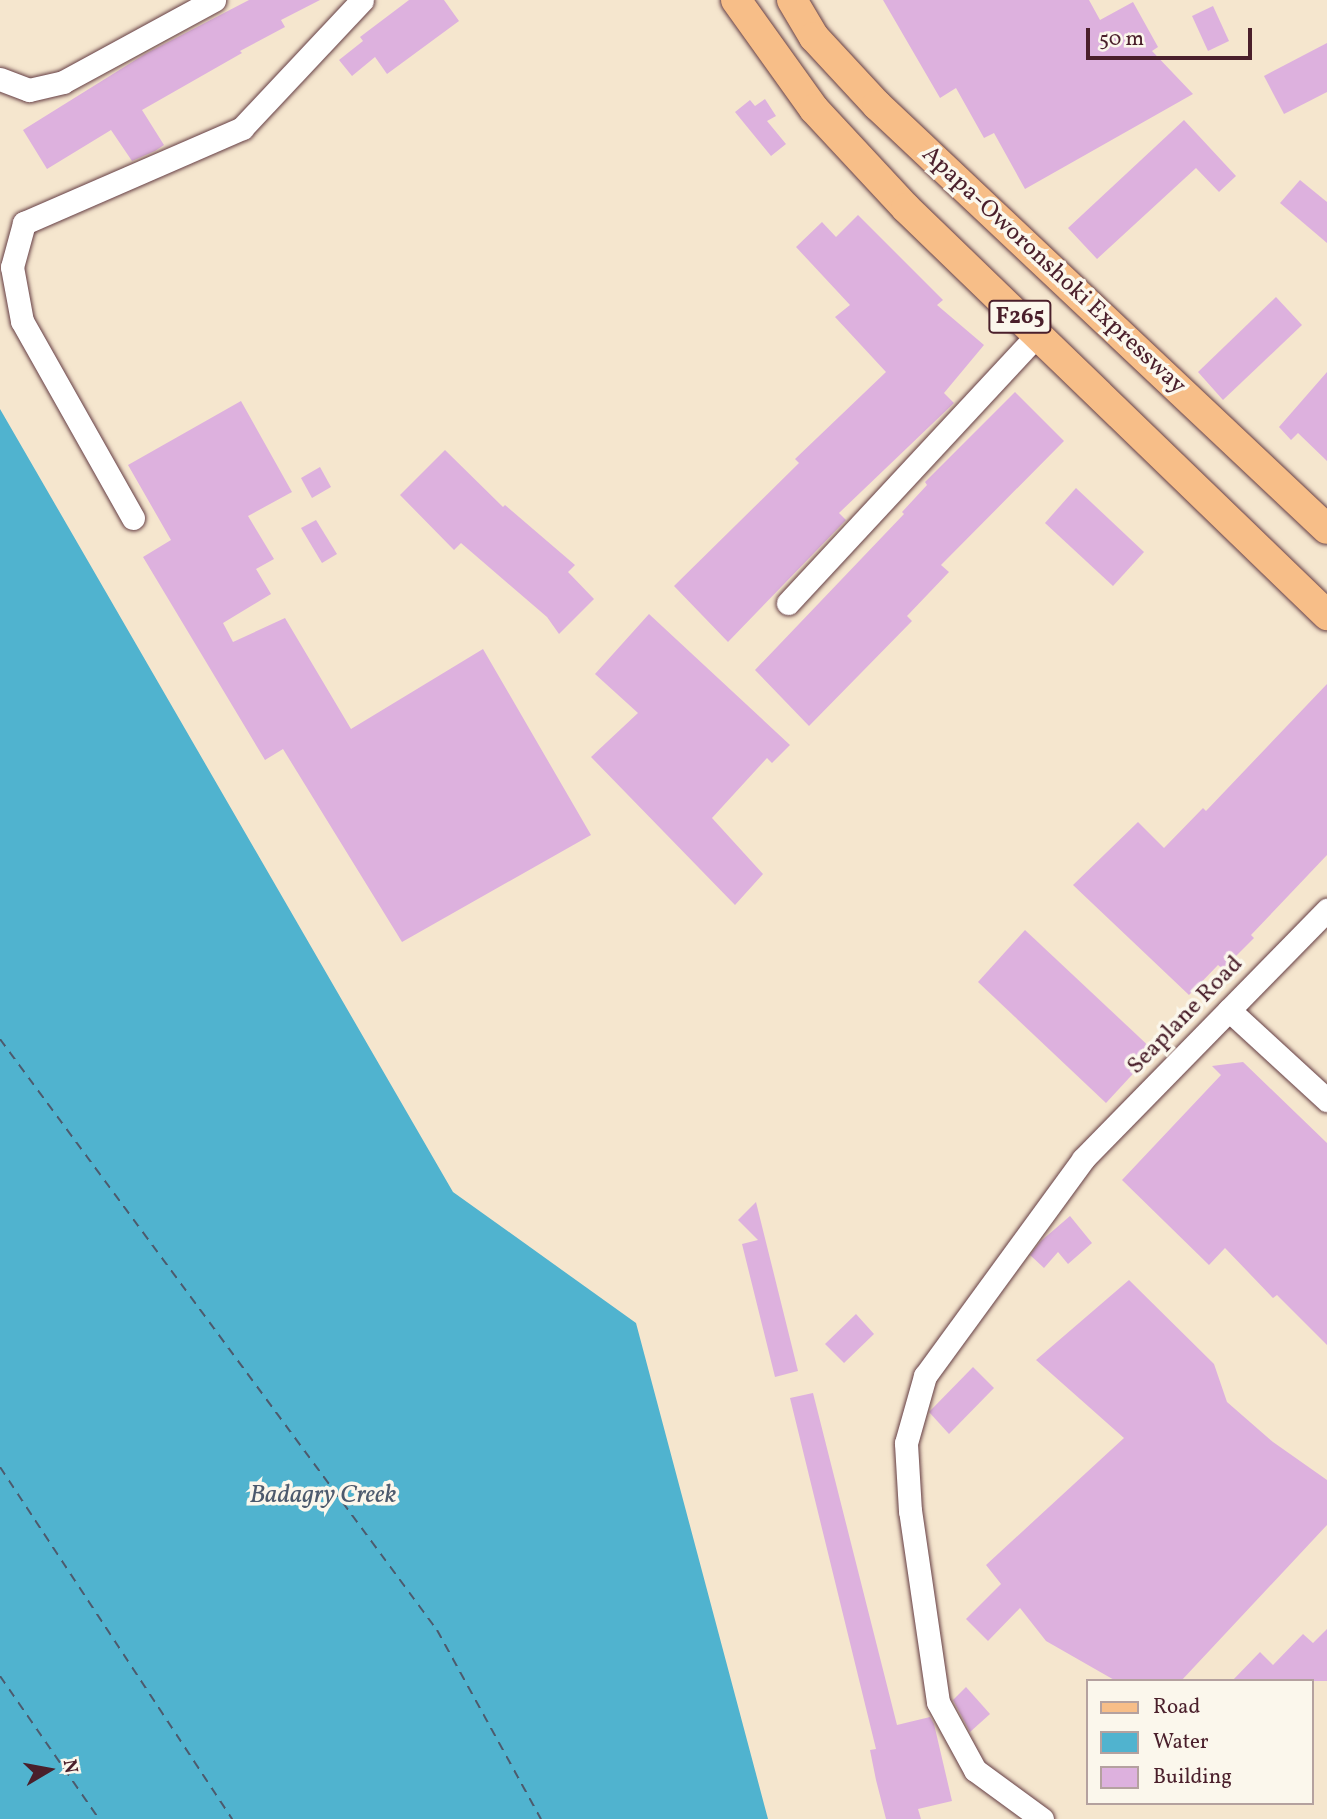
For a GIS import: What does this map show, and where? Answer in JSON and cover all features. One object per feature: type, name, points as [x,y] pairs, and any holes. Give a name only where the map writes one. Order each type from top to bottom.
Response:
[{"type":"main road","name":"F265","points":[[736,0],[814,109],[906,208],[1327,615]]},
{"type":"main road","name":"Apapa-Oworonshoki Expressway","points":[[792,0],[814,37],[877,105],[1327,529]]},
{"type":"street","points":[[0,79],[29,90],[63,82],[215,0]]},
{"type":"street","points":[[133,518],[22,321],[12,267],[24,223],[242,128],[362,0]]},
{"type":"street","points":[[789,603],[1038,334]]},
{"type":"street","name":"Seaplane Road","points":[[1042,1819],[975,1770],[938,1702],[910,1511],[906,1443],[925,1376],[1083,1159],[1327,910]]},
{"type":"street","points":[[1228,1010],[1327,1100]]},
{"type":"water","name":"Badagry Creek","points":[[0,409],[453,1192],[636,1323],[768,1819],[0,1819]]},
{"type":"building","points":[[249,0],[320,0],[281,20],[285,27],[142,110],[164,145],[155,151],[132,161],[111,130],[47,169],[23,130],[145,54]]},
{"type":"building","points":[[409,0],[444,0],[459,21],[387,74],[375,57],[352,76],[339,60],[363,41],[360,37]]},
{"type":"building","points":[[883,0],[1089,0],[1100,20],[1133,2],[1158,47],[1152,51],[1193,94],[1025,189],[994,133],[984,138],[956,88],[940,98]]},
{"type":"building","points":[[1213,6],[1229,41],[1208,51],[1192,16]]},
{"type":"building","points":[[1327,43],[1327,92],[1284,114],[1264,76]]},
{"type":"building","points":[[765,99],[776,116],[767,121],[786,144],[771,156],[735,112],[750,100],[755,106]]},
{"type":"building","points":[[1184,120],[1236,176],[1219,192],[1196,168],[1097,259],[1068,228]]},
{"type":"building","points":[[1300,180],[1327,202],[1327,243],[1280,203]]},
{"type":"building","points":[[858,215],[943,300],[937,305],[984,345],[944,393],[954,403],[839,513],[846,520],[728,642],[674,586],[799,463],[795,459],[886,372],[835,317],[850,305],[796,247],[822,222],[836,237]]},
{"type":"building","points":[[1276,297],[1302,325],[1223,400],[1198,372]]},
{"type":"building","points":[[1327,372],[1327,461],[1298,433],[1291,440],[1279,427]]},
{"type":"building","points":[[1015,392],[1064,441],[941,565],[949,572],[907,616],[912,621],[809,726],[755,670],[904,514],[902,512],[927,485],[925,482]]},
{"type":"building","points":[[241,401],[292,492],[248,516],[274,559],[256,569],[271,594],[223,623],[233,642],[285,618],[351,729],[483,649],[591,835],[402,942],[283,749],[265,760],[143,557],[171,540],[128,465]]},
{"type":"building","points":[[445,450],[503,507],[505,505],[575,565],[568,572],[594,599],[559,634],[547,617],[461,543],[454,550],[400,495]]},
{"type":"building","points":[[320,467],[331,487],[312,498],[301,478]]},
{"type":"building","points":[[1076,488],[1144,552],[1113,586],[1045,523]]},
{"type":"building","points":[[316,520],[337,554],[322,563],[301,528]]},
{"type":"building","points":[[649,614],[790,745],[772,763],[767,758],[712,818],[763,874],[735,905],[591,757],[638,713],[595,674]]},
{"type":"building","points":[[1327,684],[1327,855],[1251,935],[1254,938],[1223,969],[1218,965],[1189,995],[1073,885],[1138,822],[1164,848],[1203,808],[1206,811]]},
{"type":"building","points":[[1025,930],[1154,1051],[1106,1103],[978,982]]},
{"type":"building","points":[[1243,1062],[1327,1143],[1327,1345],[1277,1295],[1273,1298],[1225,1248],[1209,1265],[1122,1180],[1221,1075],[1212,1066]]},
{"type":"building","points":[[756,1202],[798,1371],[775,1377],[742,1244],[758,1240],[738,1220]]},
{"type":"building","points":[[1070,1216],[1092,1243],[1068,1264],[1058,1252],[1044,1268],[1030,1255],[1041,1241]]},
{"type":"building","points":[[1129,1280],[1214,1364],[1227,1402],[1273,1442],[1327,1480],[1327,1525],[1183,1679],[1112,1679],[1046,1641],[1020,1608],[988,1641],[966,1619],[1001,1584],[986,1565],[1124,1438],[1036,1360]]},
{"type":"building","points":[[856,1314],[874,1334],[844,1363],[825,1344]]},
{"type":"building","points":[[973,1367],[994,1388],[949,1434],[929,1412]]},
{"type":"building","points":[[813,1393],[897,1725],[930,1717],[934,1724],[952,1801],[918,1809],[921,1819],[886,1819],[876,1780],[870,1750],[876,1749],[790,1398]]},
{"type":"building","points":[[1327,1629],[1327,1681],[1234,1679],[1260,1652],[1273,1665],[1303,1634],[1313,1643]]},
{"type":"building","points":[[966,1687],[990,1714],[970,1732],[953,1700]]},
{"type":"ferry route","points":[[0,1039],[437,1630],[541,1819]]},
{"type":"ferry route","points":[[0,1467],[232,1819]]},
{"type":"ferry route","points":[[0,1676],[99,1819]]}]
